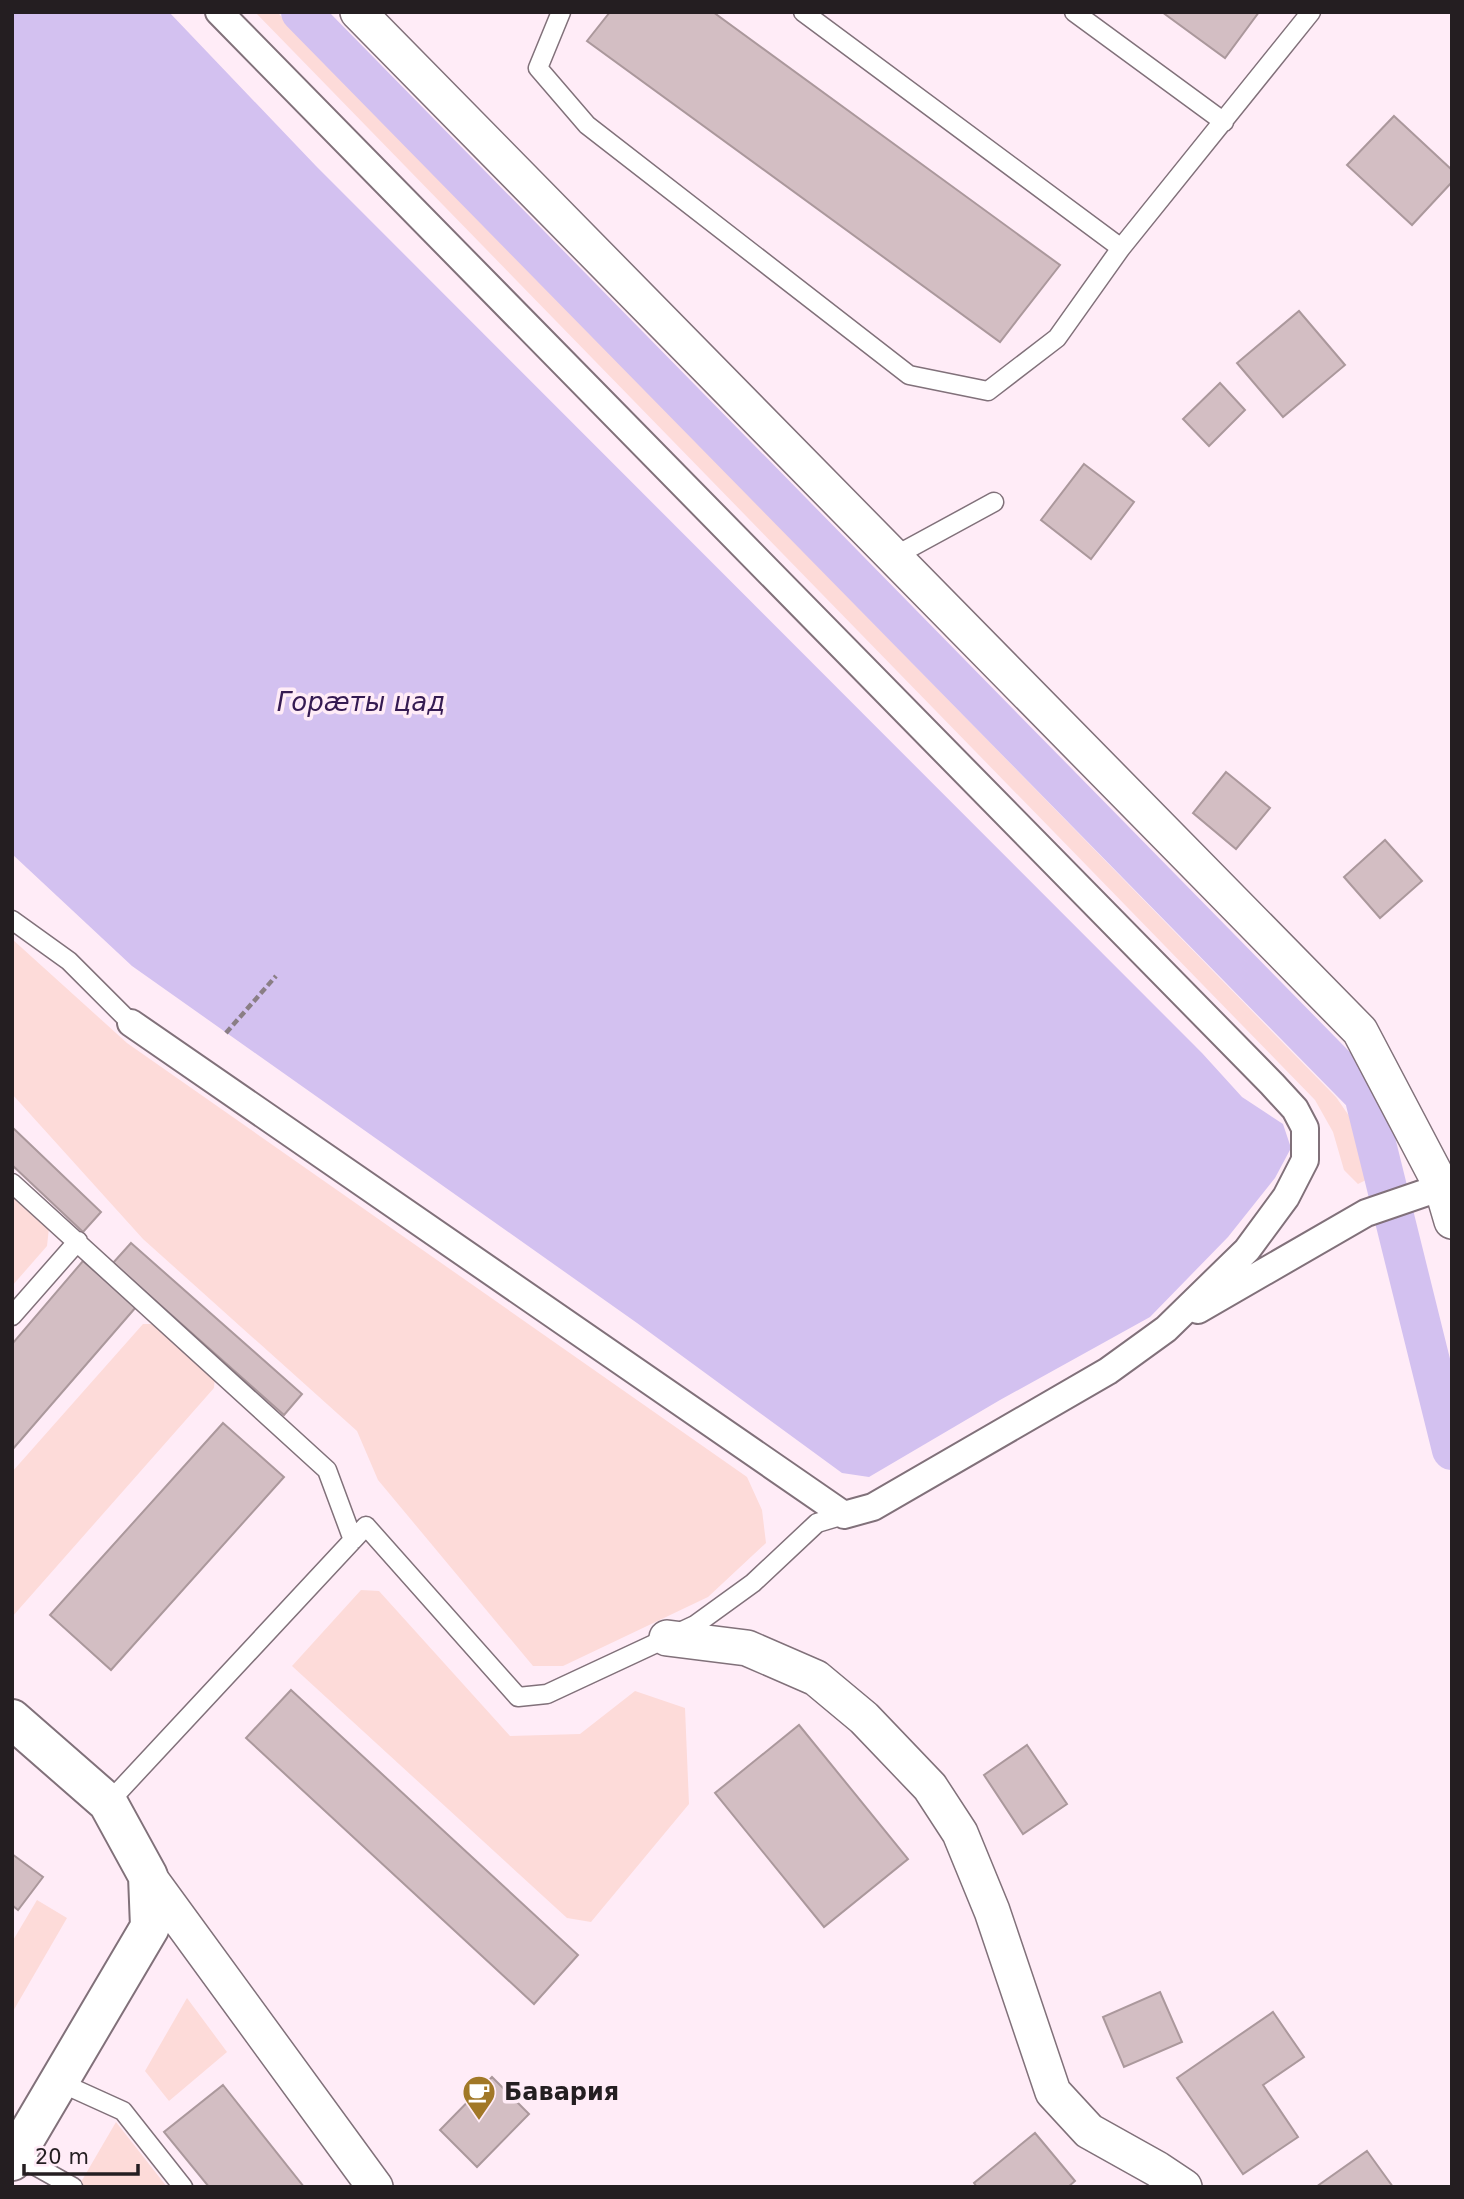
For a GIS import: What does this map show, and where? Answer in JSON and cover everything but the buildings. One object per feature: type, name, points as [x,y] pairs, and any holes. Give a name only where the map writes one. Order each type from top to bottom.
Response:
[{"type":"street","points":[[219,12],[1295,1109],[1305,1128],[1305,1160],[1286,1197],[1247,1250],[1166,1329]]},
{"type":"street","points":[[358,12],[1360,1031],[1443,1187],[1452,1221]]},
{"type":"street","points":[[131,1023],[844,1515],[873,1507],[1108,1371],[1166,1329],[1366,1213],[1443,1187]]},
{"type":"street","points":[[667,1638],[747,1648],[816,1678],[864,1718],[930,1787],[960,1833],[992,1911],[1053,2092],[1089,2131],[1184,2187]]},
{"type":"street","points":[[15,1728],[108,1804],[148,1875],[375,2187]]},
{"type":"street","points":[[14,2158],[150,1927],[148,1875]]},
{"type":"lane","points":[[561,12],[538,68],[587,125],[908,374],[988,391],[1057,338],[1121,248],[1311,12]]},
{"type":"lane","points":[[803,12],[1121,248]]},
{"type":"lane","points":[[1074,12],[1224,122]]},
{"type":"lane","points":[[893,557],[994,502]]},
{"type":"lane","points":[[12,920],[69,961],[131,1023]]},
{"type":"lane","points":[[12,1183],[327,1470],[353,1540]]},
{"type":"lane","points":[[12,1317],[78,1241]]},
{"type":"lane","points":[[108,1804],[366,1526],[518,1697],[547,1694],[695,1625],[753,1583],[817,1523],[844,1515]]},
{"type":"lane","points":[[59,2082],[123,2111],[183,2187]]},
{"type":"lane","points":[[14,2158],[73,2187]]},
{"type":"path","points":[[226,1033],[276,976]]},
{"type":"shaded area","points":[[255,12],[277,12],[1336,1097],[1356,1126],[1370,1178],[1358,1184],[1344,1170],[1333,1132],[1315,1100]]},
{"type":"shaded area","points":[[12,939],[127,1043],[747,1477],[762,1510],[766,1543],[708,1597],[563,1666],[533,1666],[378,1480],[357,1431],[143,1239],[12,1094]]},
{"type":"shaded area","points":[[12,1195],[49,1228],[47,1246],[12,1286]]},
{"type":"shaded area","points":[[143,1324],[157,1324],[215,1375],[214,1388],[12,1617],[12,1472]]},
{"type":"shaded area","points":[[361,1590],[379,1591],[510,1736],[580,1734],[635,1691],[685,1708],[689,1804],[591,1922],[567,1918],[292,1666]]},
{"type":"shaded area","points":[[37,1900],[67,1918],[12,2013],[12,1942]]},
{"type":"shaded area","points":[[187,1998],[227,2052],[169,2101],[145,2071]]},
{"type":"shaded area","points":[[116,2122],[167,2187],[84,2187],[81,2182]]},
{"type":"water","name":"Горӕты цад","points":[[12,12],[169,12],[316,166],[1202,1053],[1242,1097],[1283,1124],[1291,1148],[1275,1178],[1228,1237],[1150,1317],[869,1477],[842,1473],[637,1323],[132,966],[12,854]]},
{"type":"waterway","points":[[301,12],[1364,1095],[1452,1450]]},
{"type":"place","name":"Бавария","points":[[479,2122]]}]
